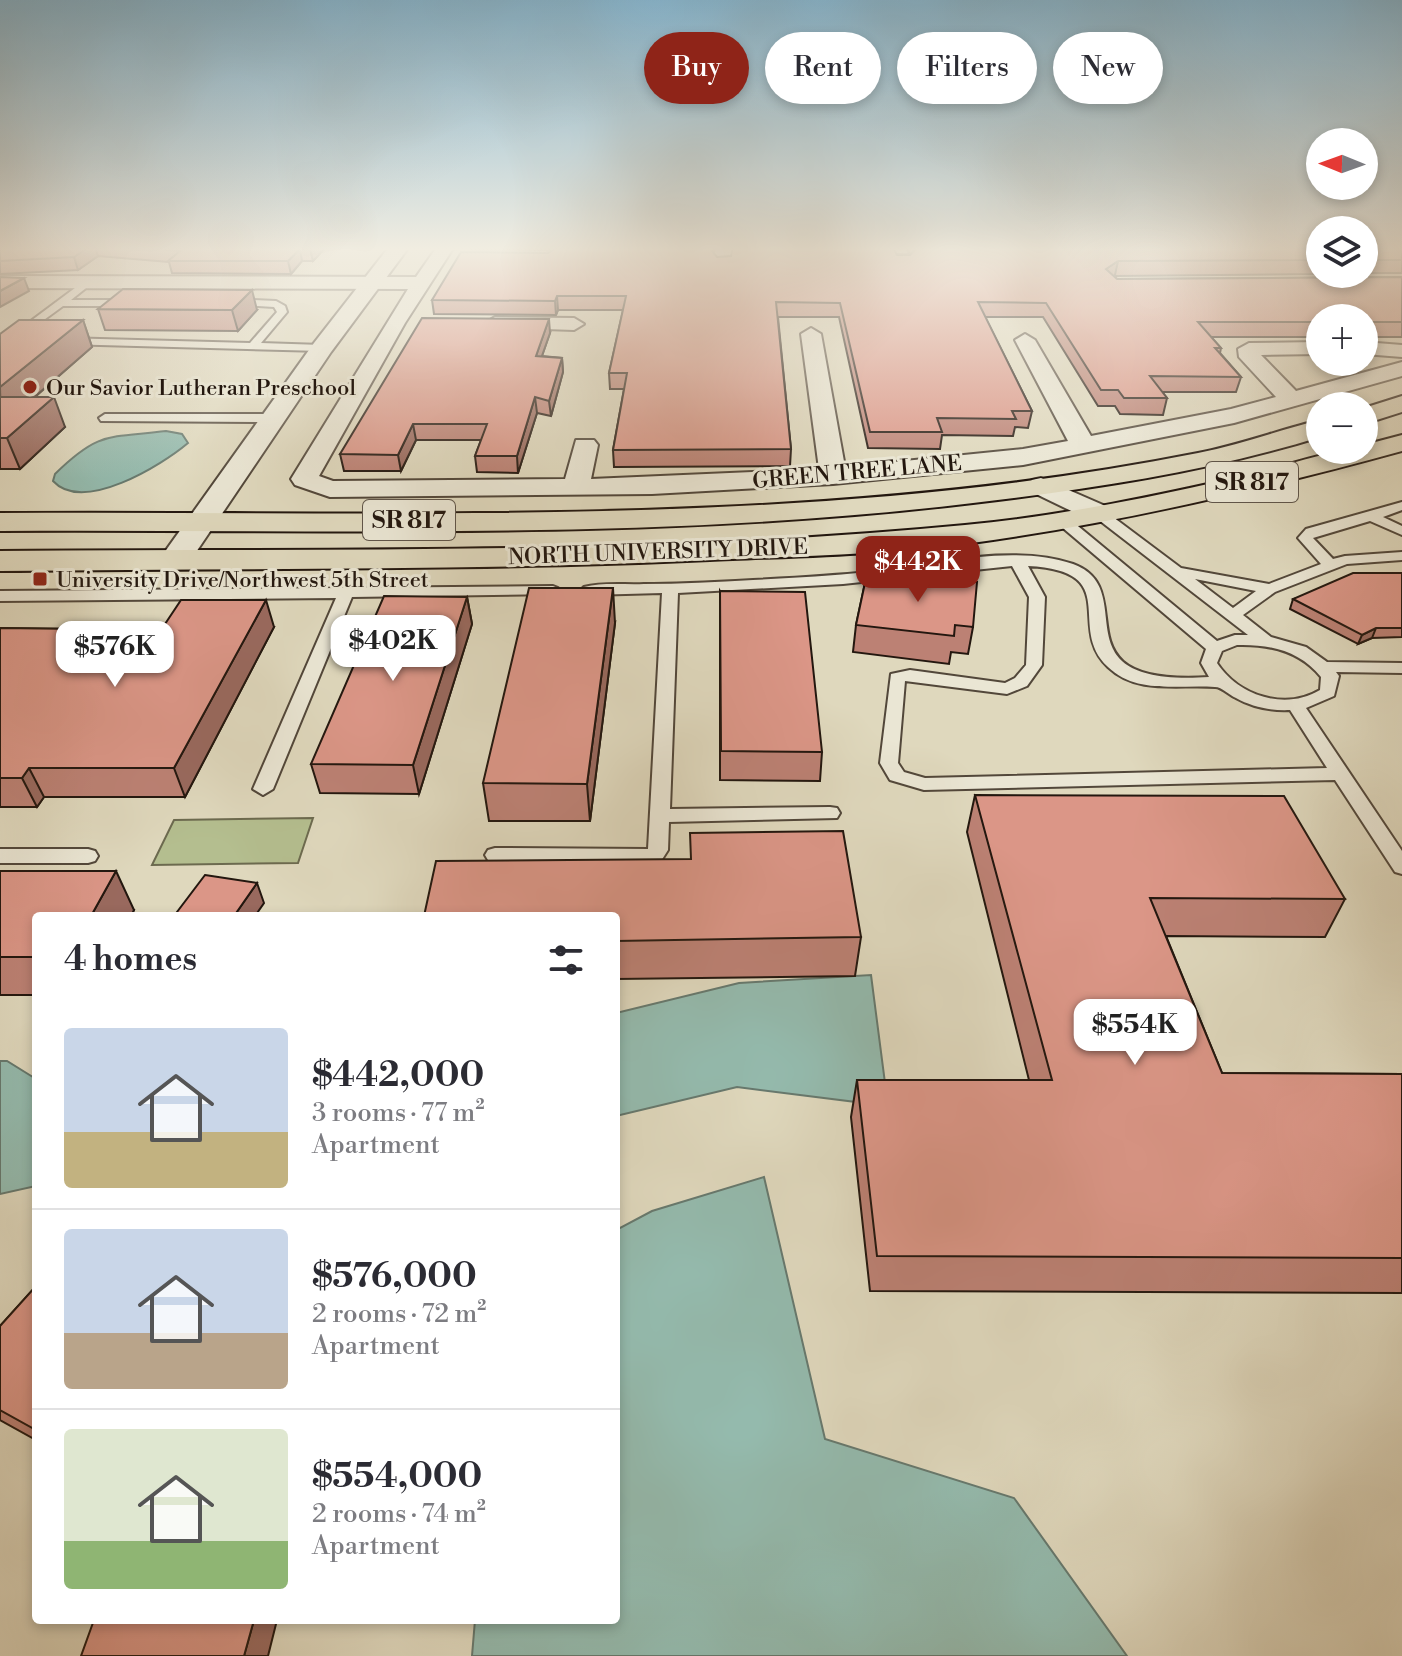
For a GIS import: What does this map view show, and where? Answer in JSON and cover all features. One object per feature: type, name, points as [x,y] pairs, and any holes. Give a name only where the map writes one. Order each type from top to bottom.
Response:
[{"type":"main road","points":[[1378,412],[1402,404]]},
{"type":"main road","name":"NORTH UNIVERSITY DRIVE","points":[[0,522],[202,519],[616,521],[867,508],[1136,473],[1225,456],[1306,432]]},
{"type":"main road","name":"NORTH UNIVERSITY DRIVE","points":[[0,561],[615,555],[850,544],[969,534],[1100,514],[1259,481],[1402,443]]},
{"type":"street","points":[[175,560],[340,324]]},
{"type":"street","name":"GREEN TREE LANE","points":[[394,324],[304,479],[330,489],[576,488],[833,476],[1023,457],[1234,416],[1402,369]]},
{"type":"street","points":[[811,334],[833,476]]},
{"type":"street","points":[[1013,335],[1083,445]]},
{"type":"street","points":[[1292,400],[1250,357],[1249,349],[1306,348]]},
{"type":"street","points":[[1378,349],[1402,351]]},
{"type":"street","points":[[576,488],[585,445]]},
{"type":"street","points":[[1041,486],[1100,514]]},
{"type":"street","points":[[1041,486],[1062,520]]},
{"type":"lane","points":[[0,349],[32,324]]},
{"type":"lane","points":[[251,348],[271,324]]},
{"type":"lane","points":[[14,338],[38,340]]},
{"type":"lane","points":[[53,340],[322,348]]},
{"type":"lane","points":[[105,418],[275,418]]},
{"type":"lane","points":[[1331,566],[1305,538],[1311,532],[1402,506]]},
{"type":"lane","points":[[1100,514],[1265,640]]},
{"type":"lane","points":[[1371,516],[1402,531]]},
{"type":"lane","points":[[1062,520],[1215,648]]},
{"type":"lane","points":[[1233,616],[1270,589],[1331,566],[1361,557],[1402,556]]},
{"type":"lane","points":[[0,596],[670,589],[844,579],[1018,562],[1050,563],[1071,569],[1084,577],[1093,589],[1104,650],[1115,665],[1138,677],[1168,683],[1220,681]]},
{"type":"lane","points":[[1018,562],[1037,597],[1034,665],[1021,682],[1007,689],[910,675],[897,678],[889,763],[897,776],[924,784],[1338,774]]},
{"type":"lane","points":[[1177,570],[1270,589]]},
{"type":"lane","points":[[495,855],[654,856],[658,850],[662,816],[670,589]]},
{"type":"lane","points":[[263,789],[346,593]]},
{"type":"lane","points":[[1235,640],[1265,640],[1299,650],[1324,667],[1330,676],[1328,692],[1310,703],[1295,705],[1253,699],[1220,681],[1209,663],[1215,648],[1235,640]]},
{"type":"lane","points":[[1324,667],[1402,668]]},
{"type":"lane","points":[[1295,705],[1402,867]]},
{"type":"lane","points":[[662,816],[830,813]]},
{"type":"lane","points":[[0,856],[88,856]]},
{"type":"green space","points":[[313,818],[298,863],[152,865],[174,820]]},
{"type":"water","points":[[166,431],[182,434],[188,443],[160,463],[122,483],[83,492],[66,490],[53,481],[55,474],[70,460],[94,443],[117,436]]},
{"type":"water","points":[[871,975],[888,1106],[737,1087],[620,1115],[620,1012],[739,983]]},
{"type":"water","points":[[0,1061],[7,1061],[32,1077],[32,1187],[0,1194]]},
{"type":"water","points":[[764,1177],[825,1439],[1014,1498],[1127,1656],[472,1656],[475,1624],[620,1624],[620,1228],[652,1211]]},
{"type":"building","points":[[13,324],[78,324],[0,387],[0,334]]},
{"type":"building","points":[[418,324],[547,324],[536,356],[562,358],[549,401],[535,397],[517,456],[475,456],[487,424],[413,424],[398,455],[340,454]]},
{"type":"building","points":[[620,324],[778,324],[791,449],[613,450],[627,373],[609,373]]},
{"type":"building","points":[[845,324],[989,324],[1032,411],[1012,411],[1016,419],[937,418],[942,432],[870,432]]},
{"type":"building","points":[[1059,324],[1200,324],[1221,348],[1215,348],[1241,377],[1150,376],[1167,398],[1124,398],[1118,390],[1101,390]]},
{"type":"building","points":[[0,397],[54,397],[7,438],[0,438]]},
{"type":"building","points":[[890,573],[977,582],[973,627],[955,625],[954,636],[856,625],[866,578],[888,581]]},
{"type":"building","points":[[1353,573],[1402,573],[1402,628],[1376,628],[1362,635],[1293,599]]},
{"type":"building","points":[[529,588],[613,588],[587,784],[483,783]]},
{"type":"building","points":[[720,591],[805,592],[822,752],[721,751]]},
{"type":"building","points":[[384,596],[467,597],[413,765],[311,764]]},
{"type":"building","points":[[181,600],[266,600],[174,768],[29,768],[22,778],[0,778],[0,628],[161,630]]},
{"type":"building","points":[[975,795],[1284,796],[1345,899],[1150,898],[1222,1073],[1402,1074],[1402,1258],[877,1256],[857,1080],[1052,1080]]},
{"type":"building","points":[[843,831],[861,937],[620,941],[620,912],[425,912],[436,861],[691,859],[690,833]]},
{"type":"building","points":[[0,871],[116,871],[93,912],[32,912],[32,957],[0,957]]},
{"type":"building","points":[[205,875],[257,883],[237,912],[177,912]]},
{"type":"building","points":[[32,1290],[32,1428],[0,1410],[0,1326]]},
{"type":"building","points":[[93,1624],[253,1624],[244,1656],[81,1656]]},
{"type":"place","name":"Our Savior Lutheran Preschool","points":[[30,387]]},
{"type":"place","name":"University Drive/Northwest 5th Street","points":[[40,579]]}]
